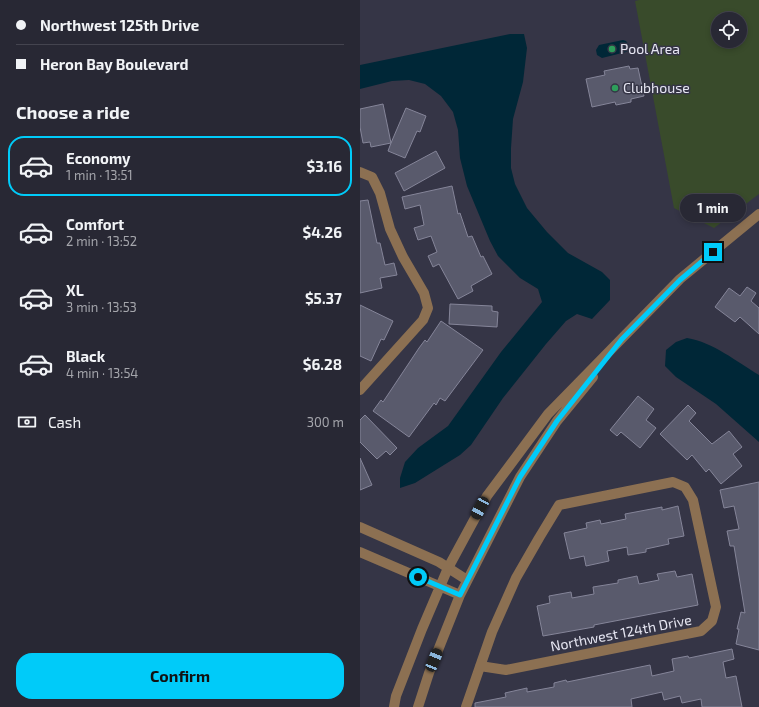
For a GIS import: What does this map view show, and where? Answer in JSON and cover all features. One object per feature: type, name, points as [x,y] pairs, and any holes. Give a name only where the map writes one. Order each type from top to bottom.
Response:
[{"type":"street","points":[[360,172],[372,177],[380,193],[390,228],[403,257],[424,293],[428,308],[423,320],[360,390]]},
{"type":"street","points":[[394,707],[396,696],[422,629],[448,568],[487,496],[548,414],[680,280],[759,214]]},
{"type":"street","points":[[418,707],[429,673],[460,595],[520,477],[557,421],[622,339]]},
{"type":"street","name":"Northwest 124th Drive","points":[[673,482],[685,487],[693,500],[716,607],[712,621],[701,631],[514,669],[506,670],[480,666],[492,632],[516,578],[559,505],[673,482]]},
{"type":"street","points":[[360,527],[439,562],[467,580]]},
{"type":"street","points":[[360,552],[460,595]]},
{"type":"street","points":[[466,707],[480,666]]},
{"type":"green space","points":[[759,0],[759,194],[714,228],[674,208],[635,1]]},
{"type":"water","points":[[510,34],[524,34],[527,48],[523,82],[513,119],[511,168],[515,184],[527,208],[547,232],[568,253],[602,272],[610,280],[610,300],[592,319],[577,314],[566,321],[503,398],[471,445],[460,455],[415,483],[400,488],[400,478],[405,462],[418,448],[448,426],[501,352],[542,302],[538,289],[520,278],[498,256],[490,241],[467,186],[460,158],[458,130],[453,112],[441,96],[425,84],[409,80],[392,81],[360,89],[360,65]]},
{"type":"water","name":"Pool Area","points":[[623,40],[629,45],[628,51],[602,58],[597,55],[596,50],[599,45]]},
{"type":"water","points":[[687,338],[697,340],[715,348],[759,375],[759,442],[716,404],[676,377],[665,366],[666,350],[676,342]]},
{"type":"building","name":"Clubhouse","points":[[629,66],[630,69],[638,68],[644,96],[631,99],[631,102],[616,105],[615,102],[592,107],[586,79],[605,75],[604,71]]},
{"type":"building","points":[[383,104],[391,143],[371,147],[370,142],[363,143],[360,127],[360,109]]},
{"type":"building","points":[[406,108],[426,116],[420,132],[417,131],[405,158],[388,151]]},
{"type":"building","points":[[436,151],[445,168],[404,191],[395,173]]},
{"type":"building","points":[[452,186],[458,214],[460,213],[468,237],[472,236],[481,257],[483,256],[492,274],[471,286],[473,291],[458,299],[439,264],[433,267],[428,256],[437,252],[431,236],[418,240],[414,228],[424,225],[420,205],[405,209],[402,197]]},
{"type":"building","points":[[368,200],[377,243],[380,243],[385,265],[394,263],[397,275],[380,278],[382,288],[360,293],[360,201]]},
{"type":"building","points":[[747,287],[756,293],[751,301],[759,308],[759,334],[740,317],[735,322],[715,307],[729,288],[740,296]]},
{"type":"building","points":[[450,304],[492,306],[492,311],[498,312],[497,327],[449,324]]},
{"type":"building","points":[[360,305],[393,321],[384,340],[381,339],[371,361],[360,356]]},
{"type":"building","points":[[441,321],[483,350],[445,401],[440,398],[436,405],[434,403],[409,437],[373,411],[381,400],[383,402],[419,348],[425,340],[427,342]]},
{"type":"building","points":[[638,396],[654,409],[646,420],[656,428],[640,448],[621,432],[617,436],[610,430]]},
{"type":"building","points":[[688,405],[696,413],[689,421],[712,444],[729,431],[742,447],[733,454],[742,466],[721,484],[709,469],[706,472],[692,455],[687,460],[660,434]]},
{"type":"building","points":[[365,415],[397,448],[390,455],[386,451],[377,459],[360,442],[360,420]]},
{"type":"building","points":[[360,458],[372,485],[360,490]]},
{"type":"building","points":[[759,482],[759,650],[736,644],[739,629],[737,629],[741,612],[745,613],[734,546],[730,546],[727,531],[739,529],[734,506],[724,508],[720,490]]},
{"type":"building","points":[[678,506],[684,536],[668,539],[669,544],[646,549],[646,552],[628,555],[627,547],[607,551],[609,561],[586,566],[584,556],[570,559],[564,533],[587,528],[586,523],[600,520],[601,524],[626,519],[625,514],[662,507],[662,510]]},
{"type":"building","points":[[675,571],[677,577],[692,574],[698,605],[543,636],[537,606],[550,603],[549,596],[571,592],[572,598],[594,594],[593,587],[618,583],[618,580],[637,576],[639,584],[659,580],[657,574]]},
{"type":"building","points":[[732,649],[734,659],[723,662],[726,678],[736,676],[742,707],[702,707],[701,699],[682,703],[680,696],[664,700],[662,692],[631,699],[632,707],[475,707],[475,703],[506,697],[505,693],[527,688],[527,692],[554,687],[554,683],[566,680],[567,682],[650,665],[652,676],[674,671],[672,659],[688,656],[689,658]]},
{"type":"place","name":"Pool Area","points":[[612,49]]},
{"type":"place","name":"Clubhouse","points":[[615,88]]},
{"type":"route","points":[[418,577],[460,595],[520,477],[557,421],[622,339],[680,280],[713,252]]}]
